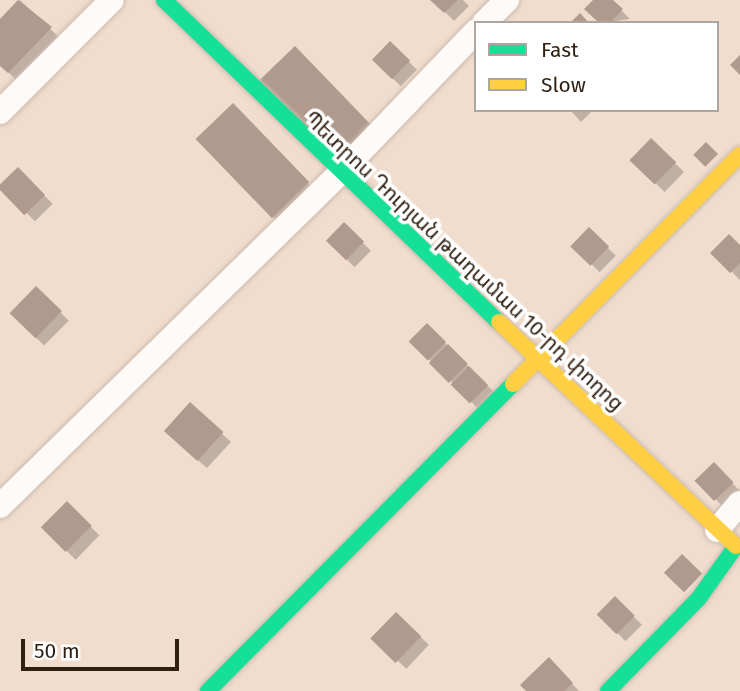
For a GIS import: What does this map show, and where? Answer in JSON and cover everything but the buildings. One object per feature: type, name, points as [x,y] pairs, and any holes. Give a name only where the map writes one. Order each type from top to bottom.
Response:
[{"type":"street","points":[[0,112],[112,0]]},
{"type":"street","name":"Պետրոս Դուրյան թաղամաս 10-րդ փողոց","points":[[164,0],[341,172],[738,548],[699,598],[608,691]]},
{"type":"street","points":[[486,21],[507,0]]},
{"type":"street","points":[[0,506],[341,172],[474,33]]},
{"type":"street","points":[[208,691],[740,155]]},
{"type":"street","points":[[717,530],[740,503]]},
{"type":"traffic: fast","points":[[164,0],[499,322]]},
{"type":"traffic: fast","points":[[208,691],[513,384]]},
{"type":"traffic: fast","points":[[608,691],[699,598],[736,546]]},
{"type":"traffic: slow","points":[[513,384],[740,155]]},
{"type":"traffic: slow","points":[[499,322],[736,546]]}]
